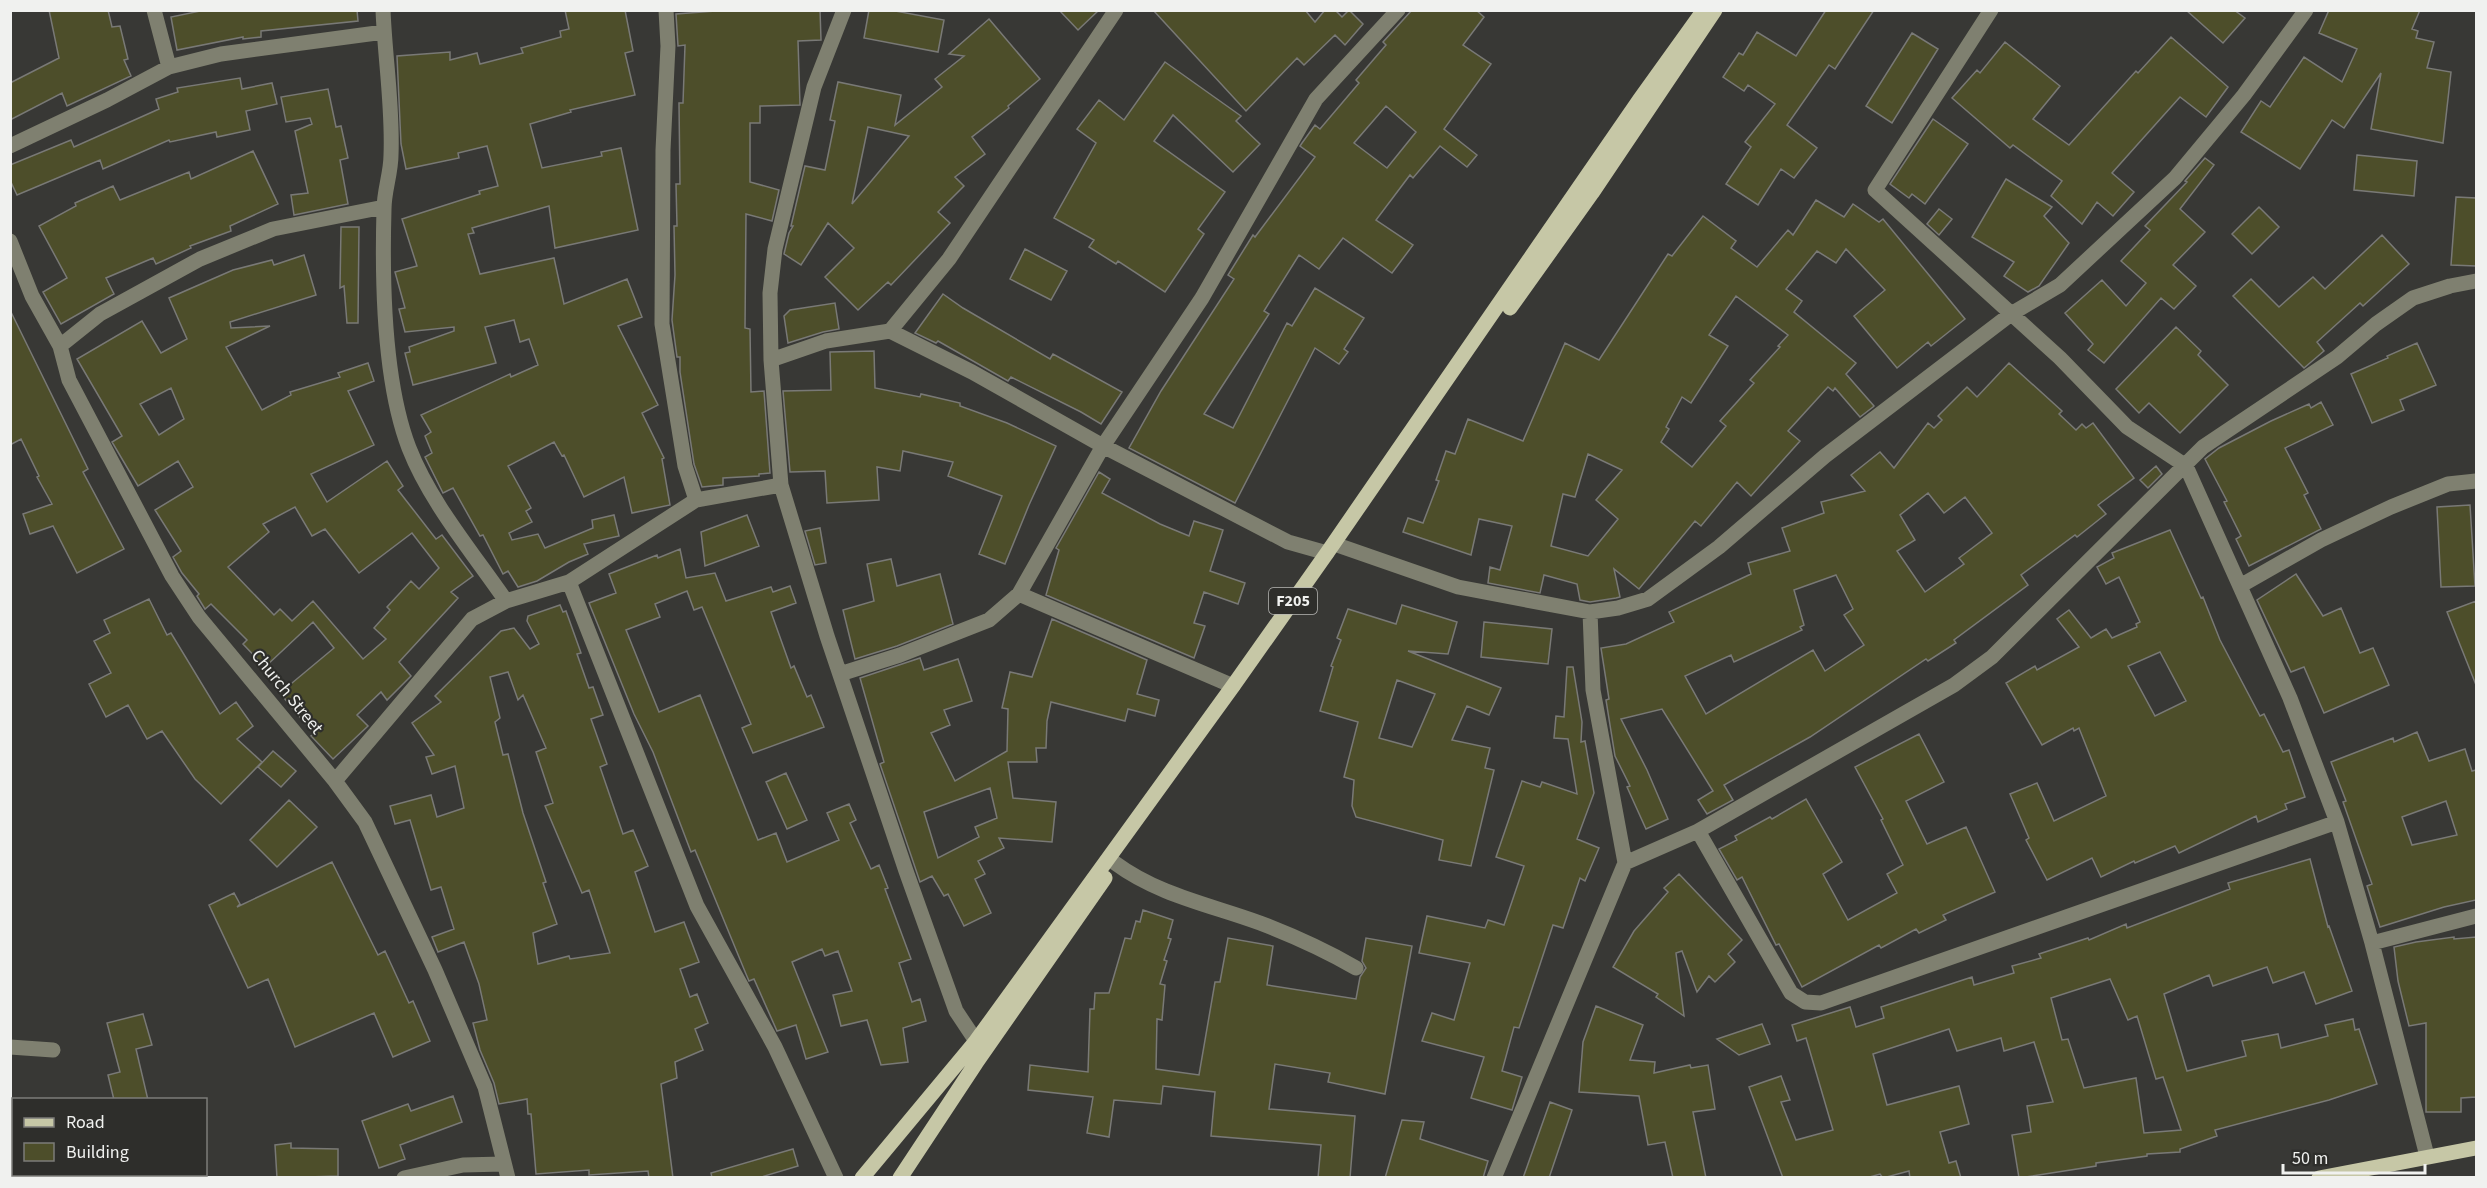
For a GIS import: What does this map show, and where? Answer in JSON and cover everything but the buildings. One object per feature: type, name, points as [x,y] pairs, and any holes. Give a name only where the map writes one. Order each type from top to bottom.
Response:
[{"type":"main road","name":"F205","points":[[900,1178],[976,1063],[1524,278],[1640,99],[1704,10]]},
{"type":"main road","name":"F205","points":[[1524,278],[1592,193],[1715,10]]},
{"type":"main road","name":"F205","points":[[862,1178],[976,1041],[1334,550]]},
{"type":"main road","points":[[2319,1178],[2476,1148]]},
{"type":"main road","points":[[2389,1178],[2403,1162]]},
{"type":"street","points":[[154,10],[169,67]]},
{"type":"street","points":[[383,10],[392,111],[392,158],[384,207],[385,305],[395,394],[409,447],[429,489],[506,601]]},
{"type":"street","points":[[666,10],[668,46],[663,150],[662,324],[685,466],[696,500]]},
{"type":"street","points":[[843,10],[814,87],[775,249],[770,293],[771,360],[781,485],[840,674],[906,871],[956,1011],[976,1041]]},
{"type":"street","points":[[890,331],[949,259],[1116,10]]},
{"type":"street","points":[[840,674],[900,655],[989,620],[1019,594],[1103,447],[1202,298],[1316,99],[1398,10]]},
{"type":"street","points":[[1991,10],[1875,189],[2060,358],[2127,427],[2186,466],[2290,698],[2337,822],[2372,943],[2427,1156]]},
{"type":"street","points":[[771,360],[826,341],[890,331],[972,372],[1103,447],[1288,542],[1334,550],[1458,587],[1590,612],[1618,608],[1648,599],[1719,548],[1825,456],[2011,314],[2060,285],[2175,178],[2244,95],[2306,10]]},
{"type":"street","points":[[10,146],[107,100],[169,67],[221,54],[384,32]]},
{"type":"street","points":[[60,345],[100,314],[200,259],[273,228],[384,207]]},
{"type":"street","name":"Church Street","points":[[10,241],[32,296],[60,345],[69,380],[172,576],[199,617],[335,782],[365,822],[435,970],[485,1087],[506,1171]]},
{"type":"street","points":[[1625,863],[1698,831],[1954,685],[1992,657],[2203,447],[2337,357],[2376,324],[2413,298],[2450,286],[2476,282]]},
{"type":"street","points":[[2240,585],[2321,540],[2391,507],[2448,484],[2476,481]]},
{"type":"street","points":[[335,782],[472,619],[506,601],[569,582],[696,500],[781,485]]},
{"type":"street","points":[[569,582],[697,906],[775,1047],[836,1178]]},
{"type":"street","points":[[1019,594],[1233,686]]},
{"type":"street","points":[[1494,1178],[1625,863],[1593,690],[1590,612]]},
{"type":"street","points":[[1698,831],[1791,993],[1805,1002],[1821,1003],[2337,822]]},
{"type":"street","points":[[1115,863],[1136,878],[1188,900],[1313,944],[1356,968]]},
{"type":"street","points":[[2372,943],[2476,916]]},
{"type":"street","points":[[10,1047],[53,1050]]},
{"type":"street","points":[[404,1178],[463,1165],[506,1171]]}]
